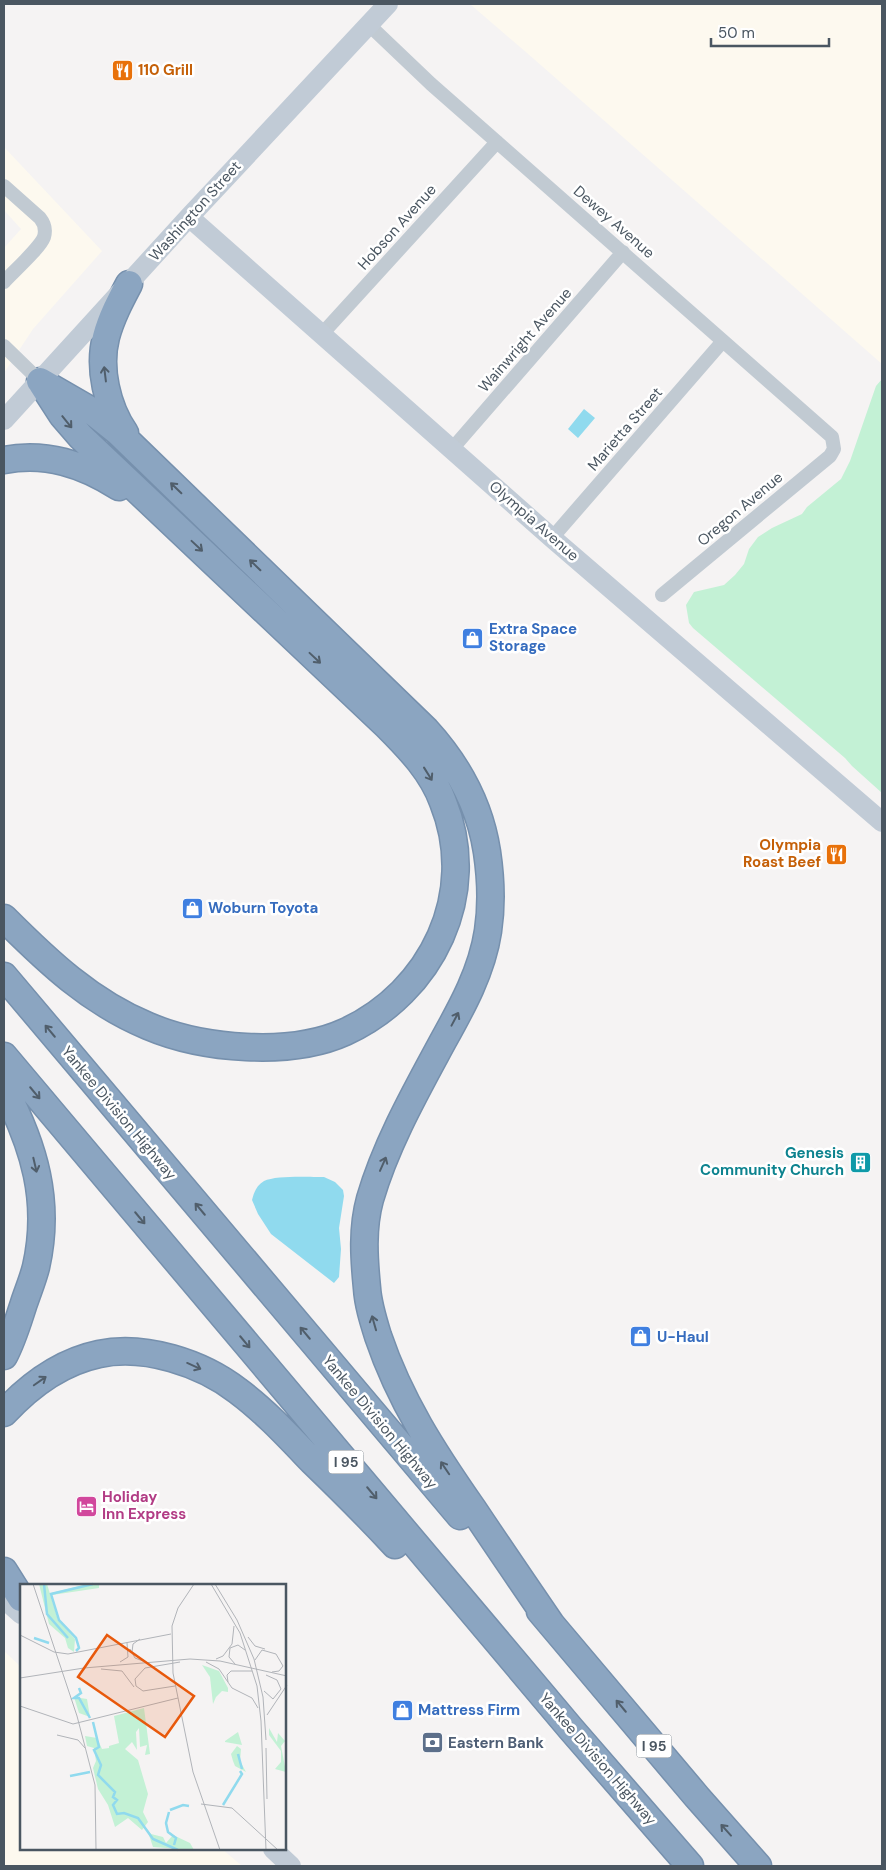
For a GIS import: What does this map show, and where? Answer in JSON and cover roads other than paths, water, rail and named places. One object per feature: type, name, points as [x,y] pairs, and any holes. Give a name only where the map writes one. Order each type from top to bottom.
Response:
[{"type":"highway","points":[[129,284],[109,326],[104,348],[104,367],[108,393],[114,411],[123,430],[137,450]]},
{"type":"highway","points":[[40,381],[97,414],[137,450],[426,730],[452,762],[476,810],[486,843],[490,870],[491,903],[488,933],[478,969],[379,1172],[370,1201],[364,1232],[367,1291],[383,1350],[406,1405],[432,1449],[551,1624]]},
{"type":"highway","points":[[4,918],[73,983],[122,1014],[150,1027],[212,1044],[250,1047],[282,1046],[321,1040],[343,1032],[365,1022],[387,1006],[407,987],[427,962],[442,934],[452,905],[455,883],[456,862],[448,814],[443,800],[427,771],[413,753],[387,726],[75,431],[57,409],[40,381]]},
{"type":"highway","points":[[4,460],[25,456],[52,458],[81,467],[107,480],[170,520]]},
{"type":"highway","name":"Yankee Division Highway","points":[[4,976],[697,1797],[758,1866]]},
{"type":"highway","name":"Yankee Division Highway","points":[[4,1056],[571,1729],[690,1866]]},
{"type":"highway","points":[[4,1088],[30,1146],[36,1164],[41,1198],[41,1236],[32,1282],[4,1356]]},
{"type":"highway","points":[[4,1328],[24,1302]]},
{"type":"highway","points":[[4,1413],[29,1389],[50,1374],[99,1354],[124,1351],[153,1354],[184,1362],[218,1378],[248,1398],[292,1440],[366,1514],[571,1729]]},
{"type":"highway","points":[[4,1570],[20,1596]]},
{"type":"main road","name":"Washington Street","points":[[4,420],[388,4]]},
{"type":"main road","name":"Olympia Avenue","points":[[189,218],[552,538],[882,822]]},
{"type":"main road","points":[[4,1599],[20,1613]]},
{"type":"main road","points":[[274,1850],[292,1866]]},
{"type":"street","name":"Dewey Avenue","points":[[368,24],[431,84],[830,434],[834,446]]},
{"type":"street","name":"Hobson Avenue","points":[[322,334],[497,142]]},
{"type":"street","points":[[4,186],[40,218],[45,231],[42,241],[4,282]]},
{"type":"street","name":"Wainwright Avenue","points":[[452,449],[623,252]]},
{"type":"street","name":"Marietta Street","points":[[552,538],[723,341]]},
{"type":"street","points":[[4,346],[40,381]]},
{"type":"street","name":"Oregon Avenue","points":[[662,595],[827,458],[832,453],[834,446]]},
{"type":"water","points":[[584,409],[595,418],[578,438],[568,429]]},
{"type":"water","points":[[324,1177],[335,1182],[343,1190],[344,1196],[339,1228],[341,1249],[339,1277],[334,1283],[271,1234],[258,1214],[252,1200],[258,1187],[269,1179]]},
{"type":"place","name":"110 Grill","points":[[122,70]]},
{"type":"place","name":"Extra Space Storage","points":[[473,638]]},
{"type":"place","name":"Olympia Roast Beef","points":[[837,854]]},
{"type":"place","name":"Woburn Toyota","points":[[192,908]]},
{"type":"place","name":"Genesis Community Church","points":[[860,1162]]},
{"type":"place","name":"U-Haul","points":[[641,1337]]},
{"type":"place","name":"Holiday Inn Express","points":[[86,1506]]},
{"type":"place","name":"Mattress Firm","points":[[402,1710]]},
{"type":"place","name":"Eastern Bank","points":[[432,1743]]}]
